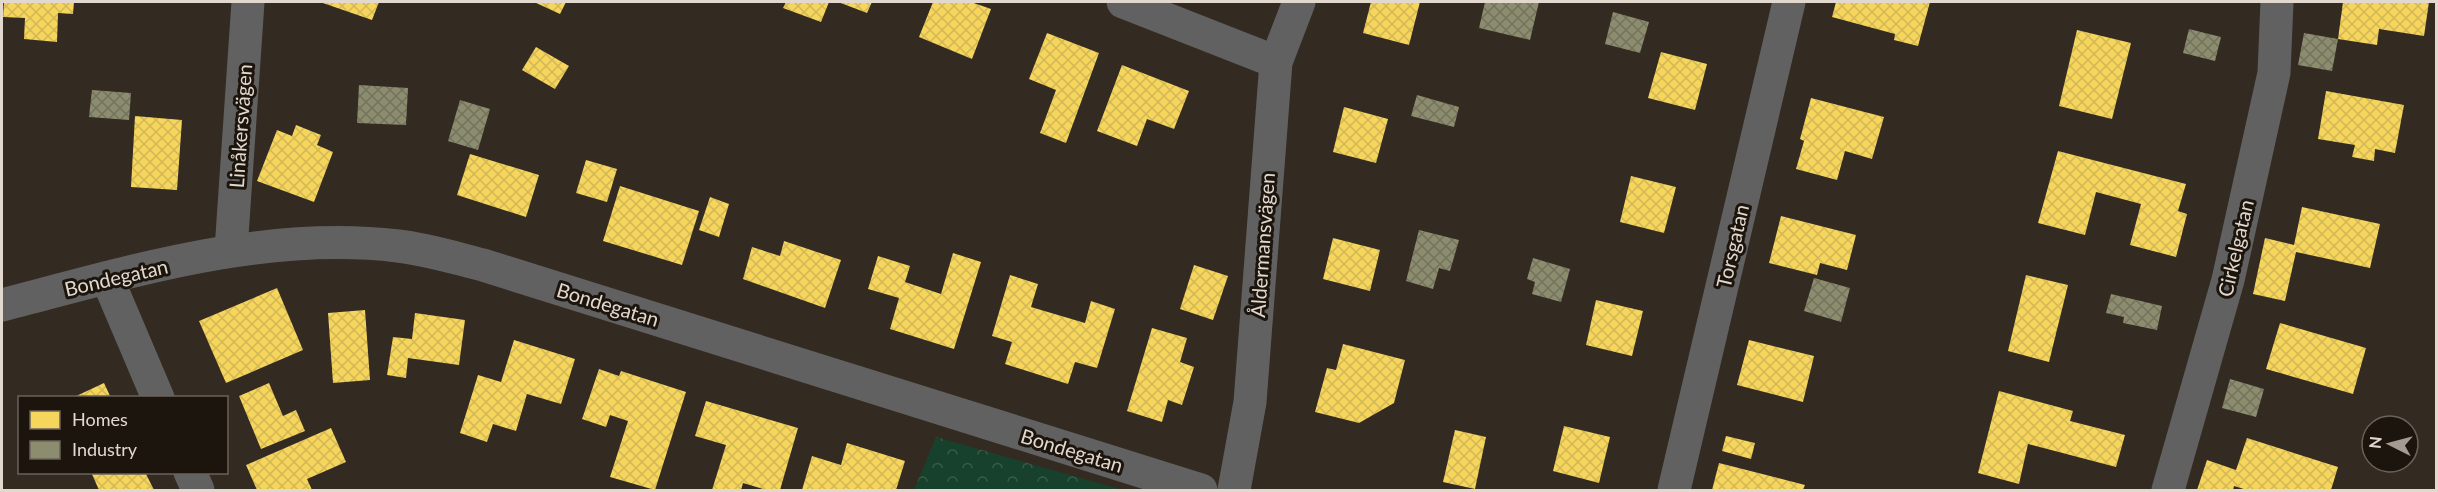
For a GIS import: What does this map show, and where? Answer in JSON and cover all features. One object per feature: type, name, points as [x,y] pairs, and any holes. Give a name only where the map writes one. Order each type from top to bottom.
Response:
[{"type":"street","name":"Linåkersvägen","points":[[231,250],[248,2]]},
{"type":"street","points":[[1123,2],[1276,62]]},
{"type":"street","name":"Åldermansvägen","points":[[1234,490],[1250,402],[1276,62],[1299,2]]},
{"type":"street","name":"Torsgatan","points":[[1674,490],[1789,2]]},
{"type":"street","name":"Cirkelgatan","points":[[2168,490],[2228,280],[2274,73],[2277,2]]},
{"type":"street","name":"Bondegatan","points":[[2,305],[231,250],[307,243],[398,246],[483,265],[1201,490]]},
{"type":"street","points":[[107,278],[157,396]]},
{"type":"street","points":[[191,474],[198,490]]},
{"type":"green space","points":[[936,437],[1123,490],[914,490]]},
{"type":"building: Homes","points":[[4,2],[74,2],[73,14],[58,13],[57,42],[24,39],[25,18],[3,17]]},
{"type":"building: Homes","points":[[320,2],[379,2],[372,20]]},
{"type":"building: Homes","points":[[534,2],[566,2],[560,14]]},
{"type":"building: Homes","points":[[786,2],[829,2],[821,22],[783,8]]},
{"type":"building: Homes","points":[[838,2],[872,2],[867,13]]},
{"type":"building: Homes","points":[[933,2],[971,2],[991,9],[972,59],[919,37]]},
{"type":"building: Homes","points":[[1371,2],[1420,2],[1409,45],[1363,33]]},
{"type":"building: Homes","points":[[1836,2],[1930,2],[1918,46],[1894,40],[1895,34],[1832,17]]},
{"type":"building: Homes","points":[[2343,2],[2429,2],[2424,36],[2379,29],[2377,45],[2338,39]]},
{"type":"building: Homes","points":[[2077,30],[2131,43],[2112,119],[2059,106]]},
{"type":"building: Homes","points":[[1047,33],[1099,53],[1066,143],[1040,133],[1056,90],[1029,79]]},
{"type":"building: Homes","points":[[536,47],[569,66],[555,89],[522,70]]},
{"type":"building: Homes","points":[[1661,52],[1707,64],[1695,110],[1648,98]]},
{"type":"building: Homes","points":[[1122,65],[1189,91],[1174,129],[1147,119],[1137,146],[1097,131]]},
{"type":"building: Homes","points":[[2326,91],[2404,105],[2395,153],[2375,149],[2374,161],[2352,157],[2355,145],[2318,139]]},
{"type":"building: Homes","points":[[1811,98],[1884,117],[1872,159],[1845,151],[1837,180],[1796,169],[1804,141],[1800,139]]},
{"type":"building: Homes","points":[[1344,107],[1388,119],[1376,163],[1333,152]]},
{"type":"building: Homes","points":[[135,116],[182,120],[177,190],[131,187]]},
{"type":"building: Homes","points":[[296,125],[321,135],[317,145],[333,152],[314,202],[257,181],[277,130],[292,136]]},
{"type":"building: Homes","points":[[2058,151],[2186,184],[2178,211],[2187,214],[2176,257],[2130,245],[2141,204],[2096,192],[2085,235],[2038,223]]},
{"type":"building: Homes","points":[[470,154],[539,175],[526,217],[457,195]]},
{"type":"building: Homes","points":[[586,160],[617,169],[607,202],[576,193]]},
{"type":"building: Homes","points":[[1631,176],[1676,187],[1664,233],[1620,222]]},
{"type":"building: Homes","points":[[620,186],[699,211],[682,265],[603,241]]},
{"type":"building: Homes","points":[[710,197],[729,204],[719,237],[699,230]]},
{"type":"building: Homes","points":[[2302,207],[2380,224],[2370,268],[2296,252],[2285,301],[2253,294],[2265,238],[2294,245]]},
{"type":"building: Homes","points":[[1781,216],[1856,235],[1847,270],[1820,263],[1817,275],[1769,263]]},
{"type":"building: Homes","points":[[1333,238],[1380,250],[1370,291],[1323,279]]},
{"type":"building: Homes","points":[[784,241],[841,260],[825,308],[743,279],[752,247],[780,256]]},
{"type":"building: Homes","points":[[953,253],[981,262],[954,349],[890,329],[899,298],[868,289],[878,256],[910,266],[905,282],[941,294]]},
{"type":"building: Homes","points":[[1194,265],[1228,276],[1213,320],[1180,309]]},
{"type":"building: Homes","points":[[1010,275],[1038,284],[1031,307],[1085,323],[1091,301],[1115,309],[1097,368],[1075,362],[1068,384],[1005,364],[1012,342],[992,336]]},
{"type":"building: Homes","points":[[2026,275],[2068,285],[2049,362],[2008,351]]},
{"type":"building: Homes","points":[[277,288],[303,350],[226,383],[199,321]]},
{"type":"building: Homes","points":[[1596,300],[1643,311],[1632,356],[1586,345]]},
{"type":"building: Homes","points":[[365,310],[370,380],[333,383],[328,313]]},
{"type":"building: Homes","points":[[415,313],[465,320],[459,365],[408,358],[406,378],[387,375],[393,337],[412,339]]},
{"type":"building: Homes","points":[[2280,323],[2366,348],[2353,394],[2266,369]]},
{"type":"building: Homes","points":[[1152,328],[1187,338],[1180,362],[1194,367],[1182,405],[1168,400],[1162,422],[1127,411]]},
{"type":"building: Homes","points":[[514,340],[575,359],[561,404],[527,394],[516,431],[493,424],[487,442],[460,433],[478,375],[501,382]]},
{"type":"building: Homes","points":[[1749,340],[1814,356],[1803,402],[1737,385]]},
{"type":"building: Homes","points":[[1343,344],[1405,360],[1394,403],[1359,423],[1315,412],[1327,368],[1336,370]]},
{"type":"building: Homes","points":[[599,369],[619,376],[621,371],[686,392],[655,490],[610,477],[628,421],[610,415],[606,427],[582,419]]},
{"type":"building: Homes","points":[[104,383],[110,396],[76,396]]},
{"type":"building: Homes","points":[[269,383],[283,416],[296,410],[305,431],[261,449],[239,396]]},
{"type":"building: Homes","points":[[1999,391],[2073,411],[2070,421],[2125,435],[2116,467],[2028,444],[2019,484],[1978,473]]},
{"type":"building: Homes","points":[[706,401],[798,428],[780,490],[767,490],[743,483],[741,490],[712,490],[726,445],[695,436]]},
{"type":"building: Homes","points":[[1564,426],[1610,437],[1599,483],[1553,471]]},
{"type":"building: Homes","points":[[331,428],[346,462],[307,479],[312,490],[257,490],[246,465]]},
{"type":"building: Homes","points":[[1455,430],[1486,437],[1475,489],[1443,482]]},
{"type":"building: Homes","points":[[1726,436],[1755,443],[1751,459],[1722,451]]},
{"type":"building: Homes","points":[[2247,438],[2338,467],[2331,490],[2247,490],[2234,486],[2233,490],[2197,490],[2207,460],[2236,470]]},
{"type":"building: Homes","points":[[847,443],[905,461],[896,490],[802,490],[812,456],[841,465]]},
{"type":"building: Homes","points":[[1719,463],[1805,485],[1803,490],[1712,490]]},
{"type":"building: Homes","points":[[92,474],[146,474],[154,490],[99,490]]},
{"type":"building: Industry","points":[[1485,2],[1539,2],[1530,40],[1479,28]]},
{"type":"building: Industry","points":[[1613,12],[1649,22],[1640,53],[1605,44]]},
{"type":"building: Industry","points":[[2189,29],[2221,37],[2215,61],[2183,53]]},
{"type":"building: Industry","points":[[2304,33],[2338,39],[2332,71],[2298,65]]},
{"type":"building: Industry","points":[[359,85],[408,88],[406,125],[357,123]]},
{"type":"building: Industry","points":[[92,90],[131,93],[129,120],[89,117]]},
{"type":"building: Industry","points":[[1417,95],[1459,107],[1454,127],[1411,116]]},
{"type":"building: Industry","points":[[460,100],[490,109],[478,150],[448,141]]},
{"type":"building: Industry","points":[[1419,230],[1459,240],[1450,271],[1439,268],[1433,289],[1406,281]]},
{"type":"building: Industry","points":[[1533,258],[1570,269],[1561,302],[1532,294],[1535,282],[1527,279]]},
{"type":"building: Industry","points":[[1814,278],[1850,288],[1841,322],[1804,311]]},
{"type":"building: Industry","points":[[2111,294],[2162,306],[2157,330],[2123,323],[2124,317],[2106,313]]},
{"type":"building: Industry","points":[[2230,379],[2264,389],[2256,417],[2222,408]]}]
